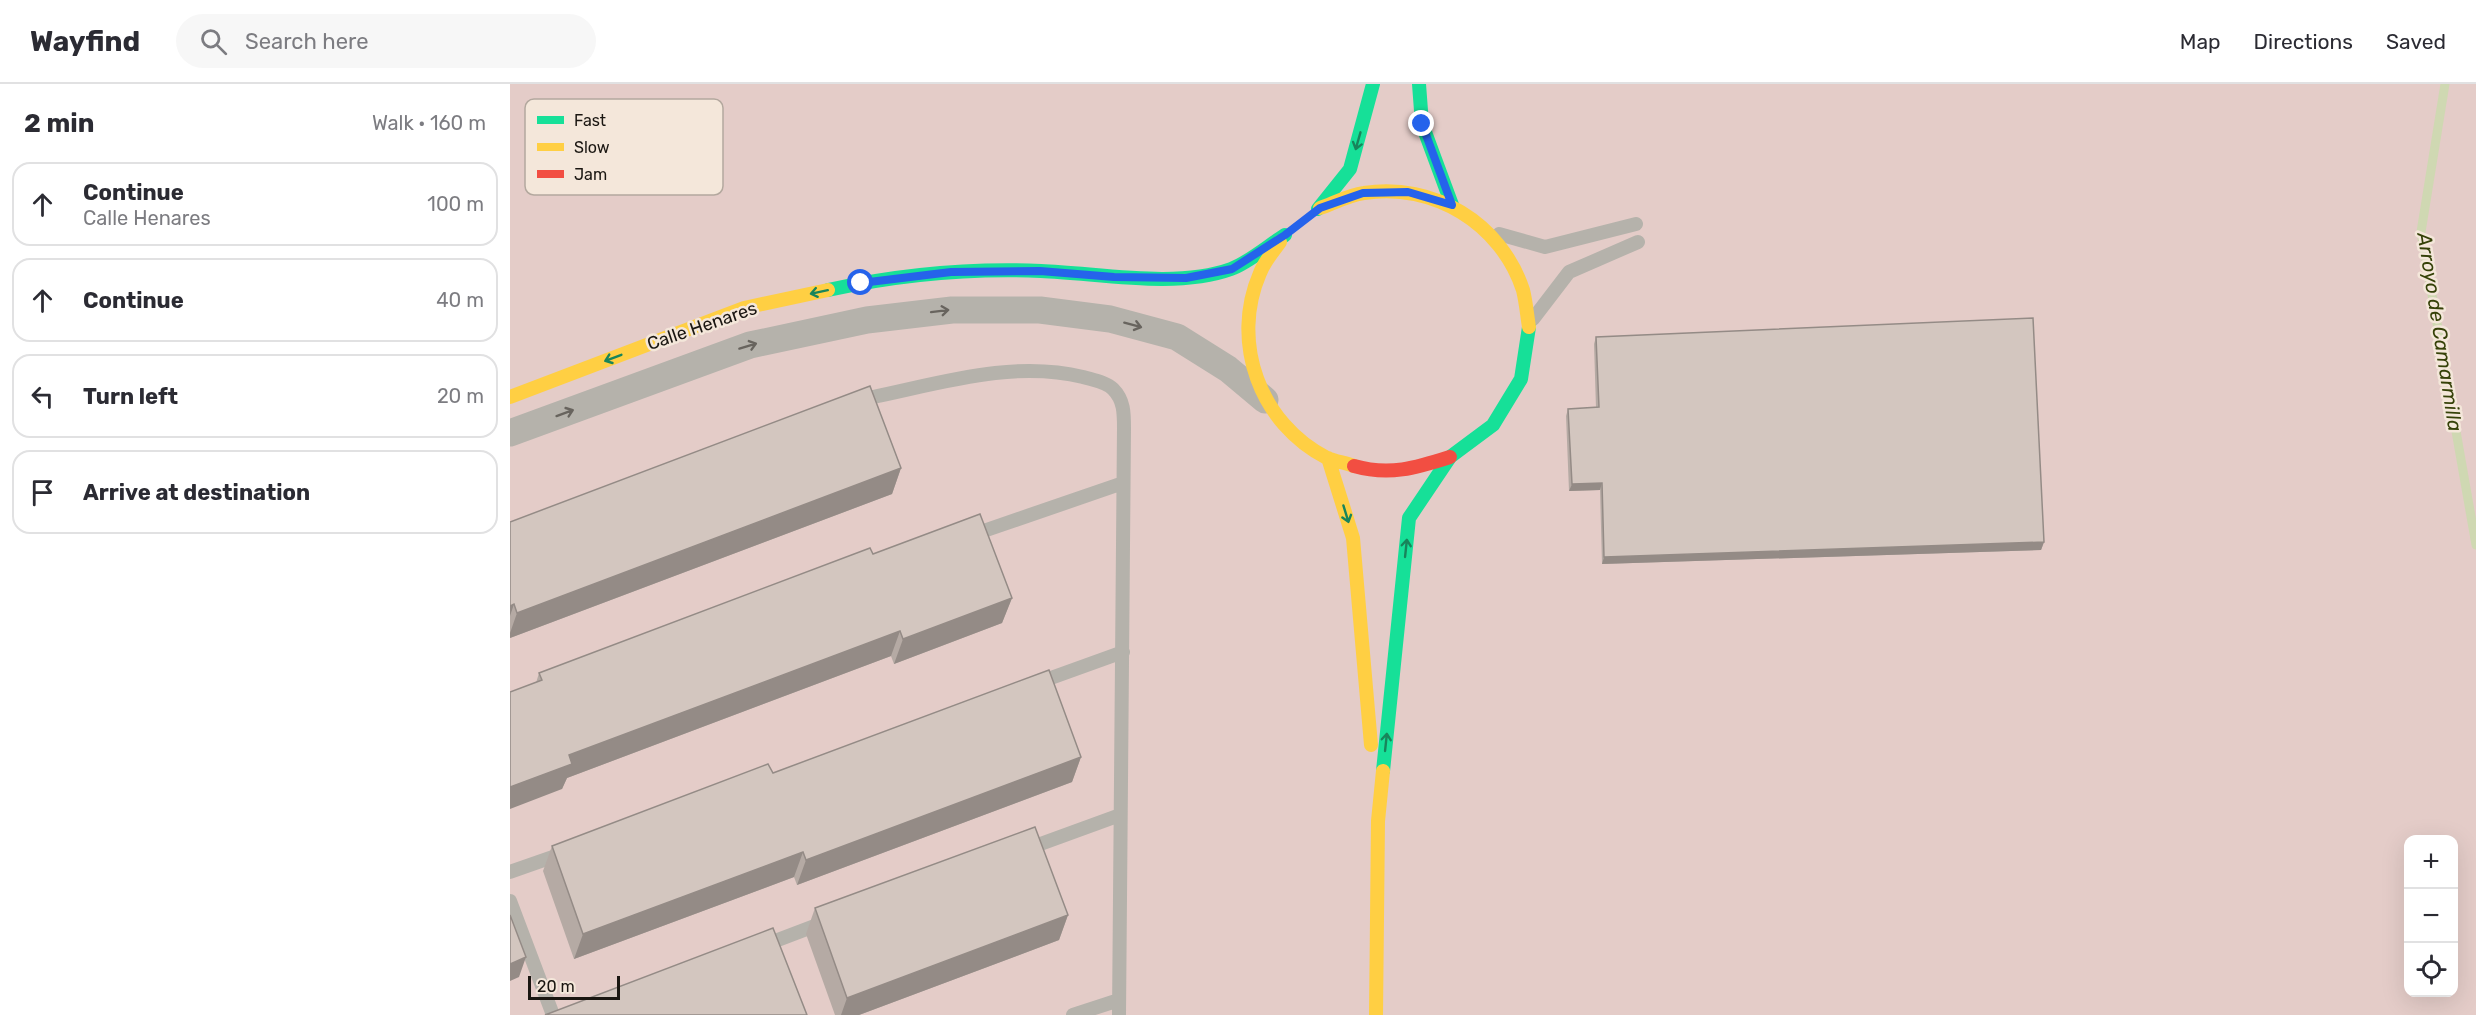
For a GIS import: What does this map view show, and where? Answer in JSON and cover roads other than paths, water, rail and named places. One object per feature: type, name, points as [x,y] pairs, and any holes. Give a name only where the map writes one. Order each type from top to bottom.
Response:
[{"type":"street","points":[[1265,400],[1292,434],[1329,458],[1368,470],[1410,470],[1450,457],[1493,425],[1521,379],[1529,326],[1523,291],[1509,259],[1488,232],[1452,205],[1408,192],[1363,193],[1315,211],[1350,169],[1373,84]]},
{"type":"street","points":[[1419,84],[1422,124],[1452,205]]},
{"type":"street","name":"Calle Henares","points":[[510,396],[744,308],[861,283],[951,272],[1040,271],[1114,277],[1186,278],[1232,269],[1289,232],[1260,272],[1248,314],[1250,358],[1265,400]]},
{"type":"street","name":"Calle Henares","points":[[510,433],[750,345],[867,320],[952,310],[1040,310],[1110,318],[1177,337],[1228,369],[1265,400]]},
{"type":"street","points":[[1376,1015],[1378,822],[1409,518],[1450,457]]},
{"type":"street","points":[[1329,458],[1353,538],[1378,822]]},
{"type":"lane","points":[[1488,232],[1545,247],[1636,224]]},
{"type":"lane","points":[[1529,326],[1550,295],[1569,273],[1638,242]]},
{"type":"lane","points":[[840,409],[873,397],[1000,372],[1044,372],[1072,375],[1098,381],[1111,387],[1119,398],[1124,409],[1119,1015]]},
{"type":"lane","points":[[956,540],[1123,483]]},
{"type":"lane","points":[[1022,688],[1122,652]]},
{"type":"lane","points":[[1010,855],[1120,815]]},
{"type":"lane","points":[[510,872],[577,848]]},
{"type":"lane","points":[[510,901],[553,1015]]},
{"type":"lane","points":[[745,952],[779,945],[843,915]]},
{"type":"lane","points":[[1073,1015],[1119,1000]]},
{"type":"waterway","name":"Arroyo de Camarmilla","points":[[2445,84],[2421,232],[2476,545]]}]
